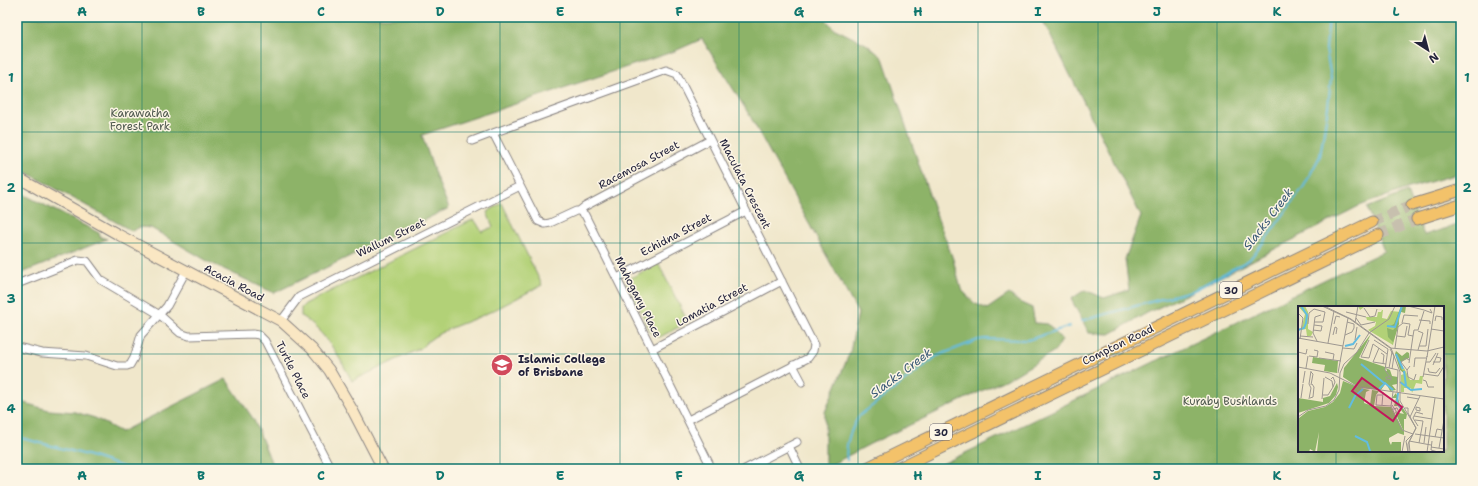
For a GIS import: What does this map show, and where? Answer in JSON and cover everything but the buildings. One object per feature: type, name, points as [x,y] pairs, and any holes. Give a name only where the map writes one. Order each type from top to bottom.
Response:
[{"type":"main road","points":[[1412,205],[1461,190]]},
{"type":"main road","points":[[1417,219],[1461,205]]},
{"type":"main road","name":"Compton Road","points":[[865,469],[1372,222]]},
{"type":"main road","name":"Compton Road","points":[[897,469],[1378,235]]},
{"type":"street","name":"Maculata Crescent","points":[[472,141],[666,70],[677,74],[814,345],[813,351],[808,358],[688,420]]},
{"type":"street","points":[[493,133],[538,221],[545,224],[550,223],[570,213],[579,211]]},
{"type":"street","name":"Racemosa Street","points":[[579,211],[584,206],[710,140]]},
{"type":"street","name":"Acacia Road","points":[[17,177],[104,227],[281,321],[312,349],[328,370],[354,412],[383,469]]},
{"type":"street","name":"Wallum Street","points":[[281,321],[299,297],[520,186]]},
{"type":"street","name":"Mahogany Place","points":[[579,211],[585,215],[712,469]]},
{"type":"street","name":"Echidna Street","points":[[616,278],[746,211]]},
{"type":"street","points":[[17,284],[78,260],[84,260],[90,264],[100,280],[160,315]]},
{"type":"street","points":[[17,347],[42,353],[86,356],[123,367],[130,364],[141,335],[167,306],[186,271]]},
{"type":"street","name":"Lomatia Street","points":[[652,349],[782,281]]},
{"type":"street","name":"Turtle Place","points":[[160,315],[184,336],[253,334],[262,337],[271,351],[331,469]]},
{"type":"street","points":[[793,365],[802,382]]},
{"type":"street","points":[[745,469],[797,442]]},
{"type":"street","points":[[789,446],[799,467]]},
{"type":"green space","name":"Karawatha Forest Park","points":[[17,17],[824,17],[833,28],[866,44],[883,58],[933,206],[953,259],[961,289],[974,303],[987,309],[1009,294],[1019,302],[1032,308],[1035,323],[1048,324],[1062,340],[1056,350],[1015,375],[870,444],[825,468],[825,412],[850,352],[858,313],[750,116],[702,39],[675,51],[422,135],[436,177],[449,208],[274,293],[209,262],[151,228],[140,227],[132,231],[17,167]]},
{"type":"green space","points":[[1041,17],[1461,17],[1461,173],[1409,188],[1359,206],[1147,313],[1110,334],[1089,333],[1071,299],[1085,290],[1104,298],[1129,290],[1125,259],[1141,216]]},
{"type":"green space","points":[[17,191],[99,233],[100,237],[107,239],[17,275]]},
{"type":"green space","name":"Kuraby Bushlands","points":[[1407,192],[1424,235],[1461,224],[1461,469],[932,469],[1384,251],[1367,208]]},
{"type":"green space","points":[[502,203],[542,285],[504,305],[433,337],[421,348],[352,381],[325,337],[301,316],[301,308],[305,304],[470,221],[473,220],[476,222],[482,232],[493,227],[487,212]]},
{"type":"green space","points":[[658,263],[688,322],[660,337],[653,336],[626,283],[631,278]]},
{"type":"green space","points":[[226,379],[254,420],[274,469],[27,469],[17,467],[17,401],[49,410],[75,412],[95,418],[121,432]]},
{"type":"waterway","name":"Slacks Creek","points":[[1081,321],[1194,290],[1249,260],[1304,186],[1320,156],[1331,78],[1326,49],[1329,17]]},
{"type":"waterway","name":"Slacks Creek","points":[[847,460],[847,442],[853,426],[859,416],[937,356],[978,340],[1028,340],[1070,326]]},
{"type":"waterway","points":[[17,437],[87,455],[129,469]]},
{"type":"tunnel","points":[[1372,222],[1412,205]]},
{"type":"tunnel","points":[[1378,235],[1417,219]]},
{"type":"place","name":"Islamic College of Brisbane","points":[[502,365]]}]
